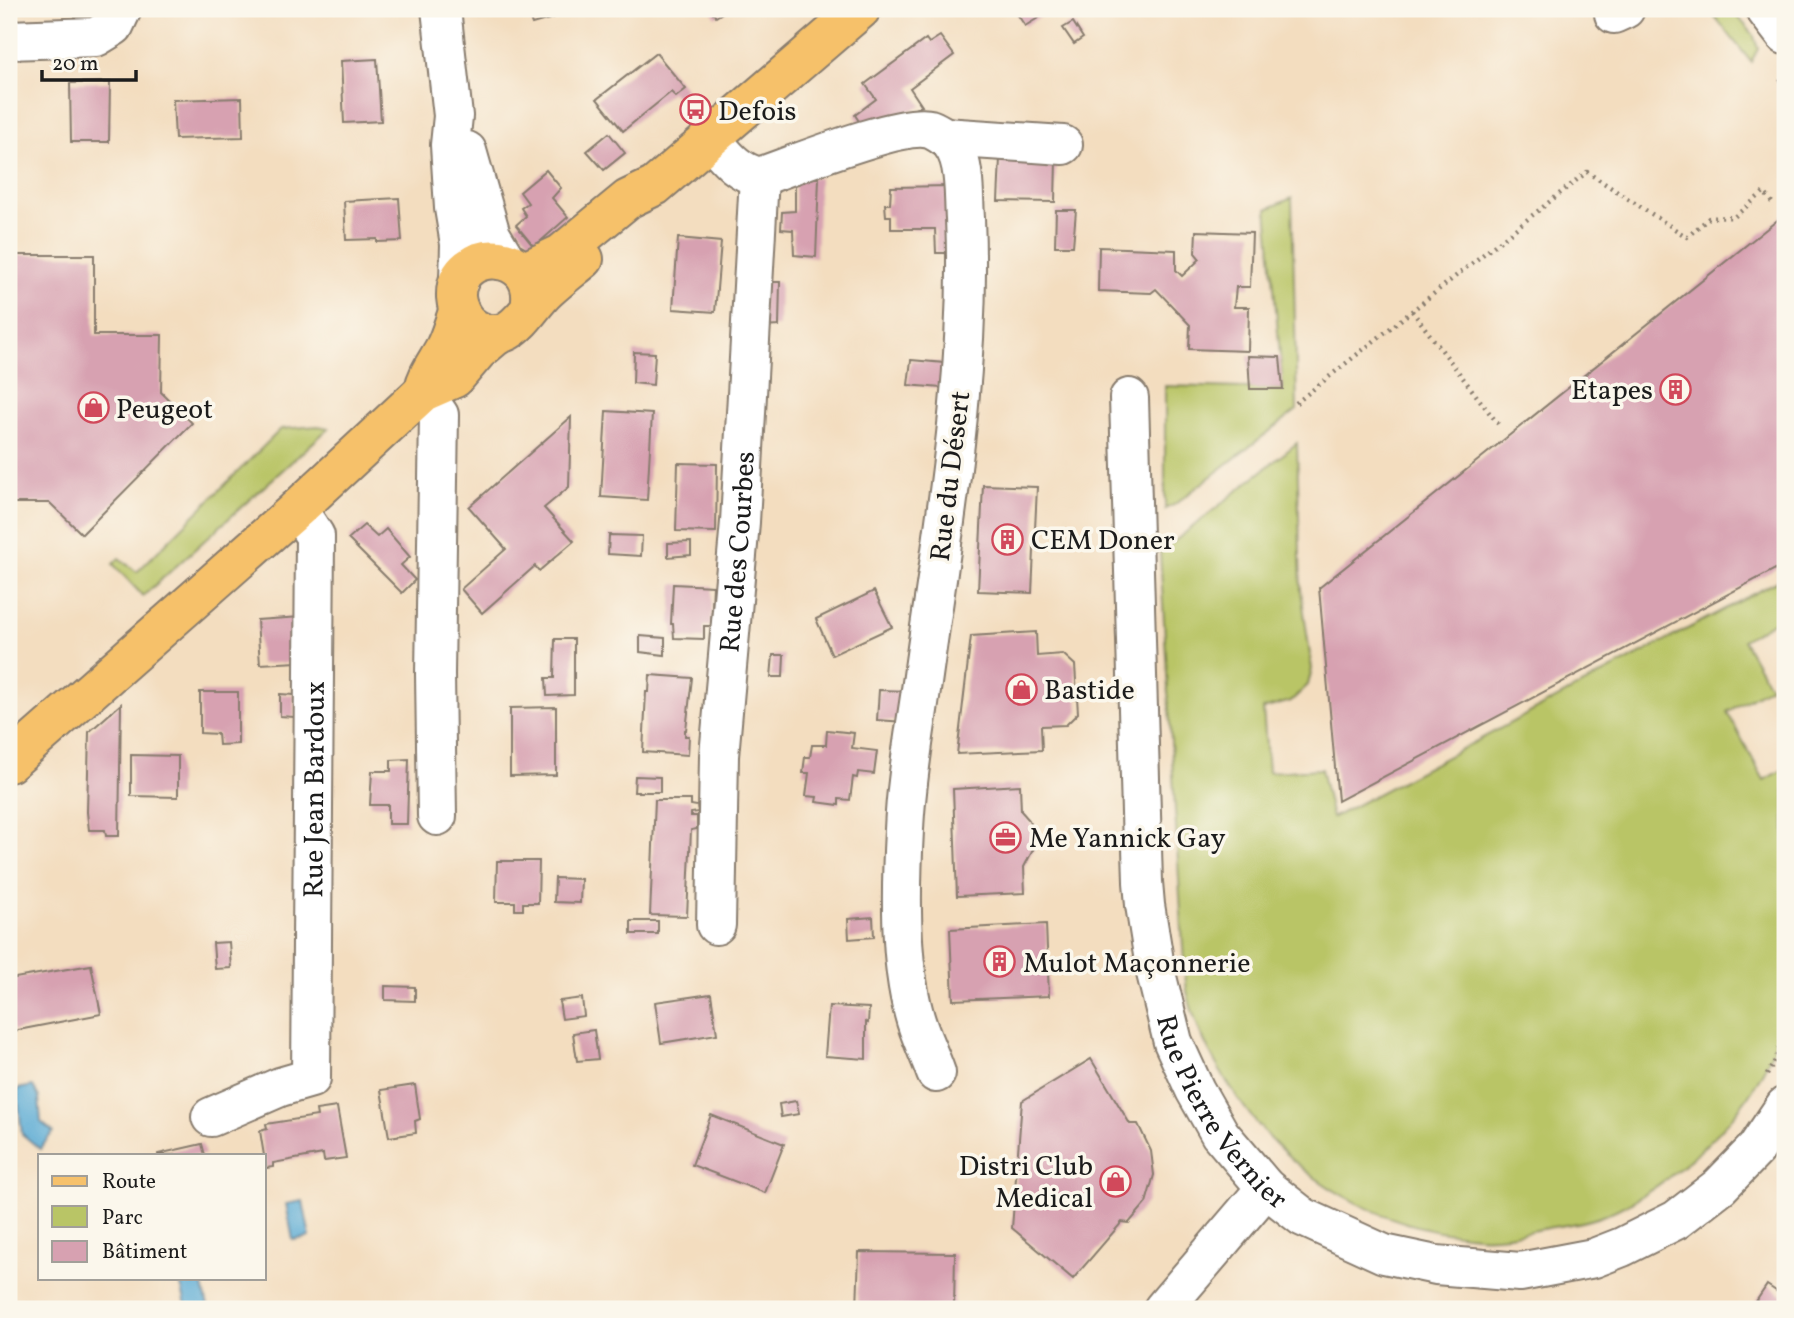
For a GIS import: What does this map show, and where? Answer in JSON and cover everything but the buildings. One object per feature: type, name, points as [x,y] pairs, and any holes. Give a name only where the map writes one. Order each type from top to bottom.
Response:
[{"type":"main road","points":[[520,280],[638,211],[655,186],[861,9]]},
{"type":"main road","points":[[9,763],[297,509],[424,392],[455,378],[478,351],[498,334],[514,328],[526,316],[520,280],[497,258],[471,266],[459,295],[444,349],[434,362],[424,392]]},
{"type":"main road","points":[[459,295],[466,321],[477,330],[498,334]]},
{"type":"street","points":[[9,40],[96,37],[114,26],[122,9]]},
{"type":"street","points":[[441,9],[453,117],[450,145],[454,208],[460,244],[459,295]]},
{"type":"street","points":[[1765,9],[1785,35]]},
{"type":"street","points":[[453,117],[465,145],[491,234],[520,280]]},
{"type":"street","points":[[711,139],[735,166],[759,177],[879,136],[913,128],[930,129],[944,137],[1063,145]]},
{"type":"street","name":"Rue du Désert","points":[[936,1073],[914,1013],[906,964],[902,912],[904,829],[954,448],[964,334],[967,260],[963,186],[955,146],[944,137]]},
{"type":"street","name":"Rue des Courbes","points":[[716,925],[719,757],[740,522],[759,177]]},
{"type":"street","points":[[424,392],[439,415],[435,674],[437,817]]},
{"type":"street","name":"Rue Pierre Vernier","points":[[1129,398],[1143,882],[1152,946],[1173,1042],[1195,1090],[1220,1134],[1266,1188],[1303,1217],[1384,1254],[1436,1265],[1520,1272],[1594,1258],[1676,1220],[1740,1168],[1756,1149],[1774,1093]]},
{"type":"street","name":"Rue Jean Bardoux","points":[[211,1117],[280,1087],[311,1078],[315,536],[297,509]]},
{"type":"street","points":[[1163,1309],[1266,1188]]},
{"type":"path","points":[[1780,79],[1785,86]]},
{"type":"path","points":[[1296,402],[1587,172],[1687,237],[1709,218],[1734,217],[1764,192],[1774,205]]},
{"type":"path","points":[[1412,311],[1498,424]]},
{"type":"path","points":[[1785,815],[1779,818],[1785,843]]},
{"type":"path","points":[[1774,1093],[1776,1059],[1785,1027]]},
{"type":"green space","points":[[1709,9],[1731,9],[1753,34],[1758,49],[1751,62]]},
{"type":"green space","points":[[1292,198],[1297,410],[1174,505],[1165,509],[1165,386],[1283,389],[1267,209]]},
{"type":"green space","points":[[318,426],[329,428],[143,596],[113,564],[119,558],[137,572],[281,429]]},
{"type":"green space","points":[[1297,443],[1301,591],[1312,669],[1308,685],[1291,701],[1263,709],[1268,772],[1321,769],[1332,818],[1785,577],[1785,615],[1743,640],[1770,687],[1727,712],[1764,780],[1785,769],[1785,980],[1776,1040],[1753,1088],[1732,1118],[1707,1144],[1653,1189],[1599,1217],[1501,1236],[1484,1236],[1440,1231],[1373,1211],[1313,1176],[1286,1154],[1261,1128],[1222,1075],[1195,1020],[1187,991],[1184,958],[1160,553]]},
{"type":"water","points":[[33,1086],[39,1097],[41,1122],[53,1132],[40,1149],[22,1134],[17,1089]]},
{"type":"water","points":[[303,1201],[310,1237],[293,1240],[286,1204]]},
{"type":"water","points":[[180,1280],[202,1280],[208,1306],[187,1309]]},
{"type":"place","name":"Defois","points":[[695,110]]},
{"type":"place","name":"Etapes","points":[[1676,389]]},
{"type":"place","name":"Peugeot","points":[[93,408]]},
{"type":"place","name":"CEM Doner","points":[[1008,539]]},
{"type":"place","name":"Bastide","points":[[1021,689]]},
{"type":"place","name":"Me Yannick Gay","points":[[1006,837]]},
{"type":"place","name":"Mulot Maçonnerie","points":[[1000,962]]},
{"type":"place","name":"Distri Club Medical","points":[[1116,1181]]}]
